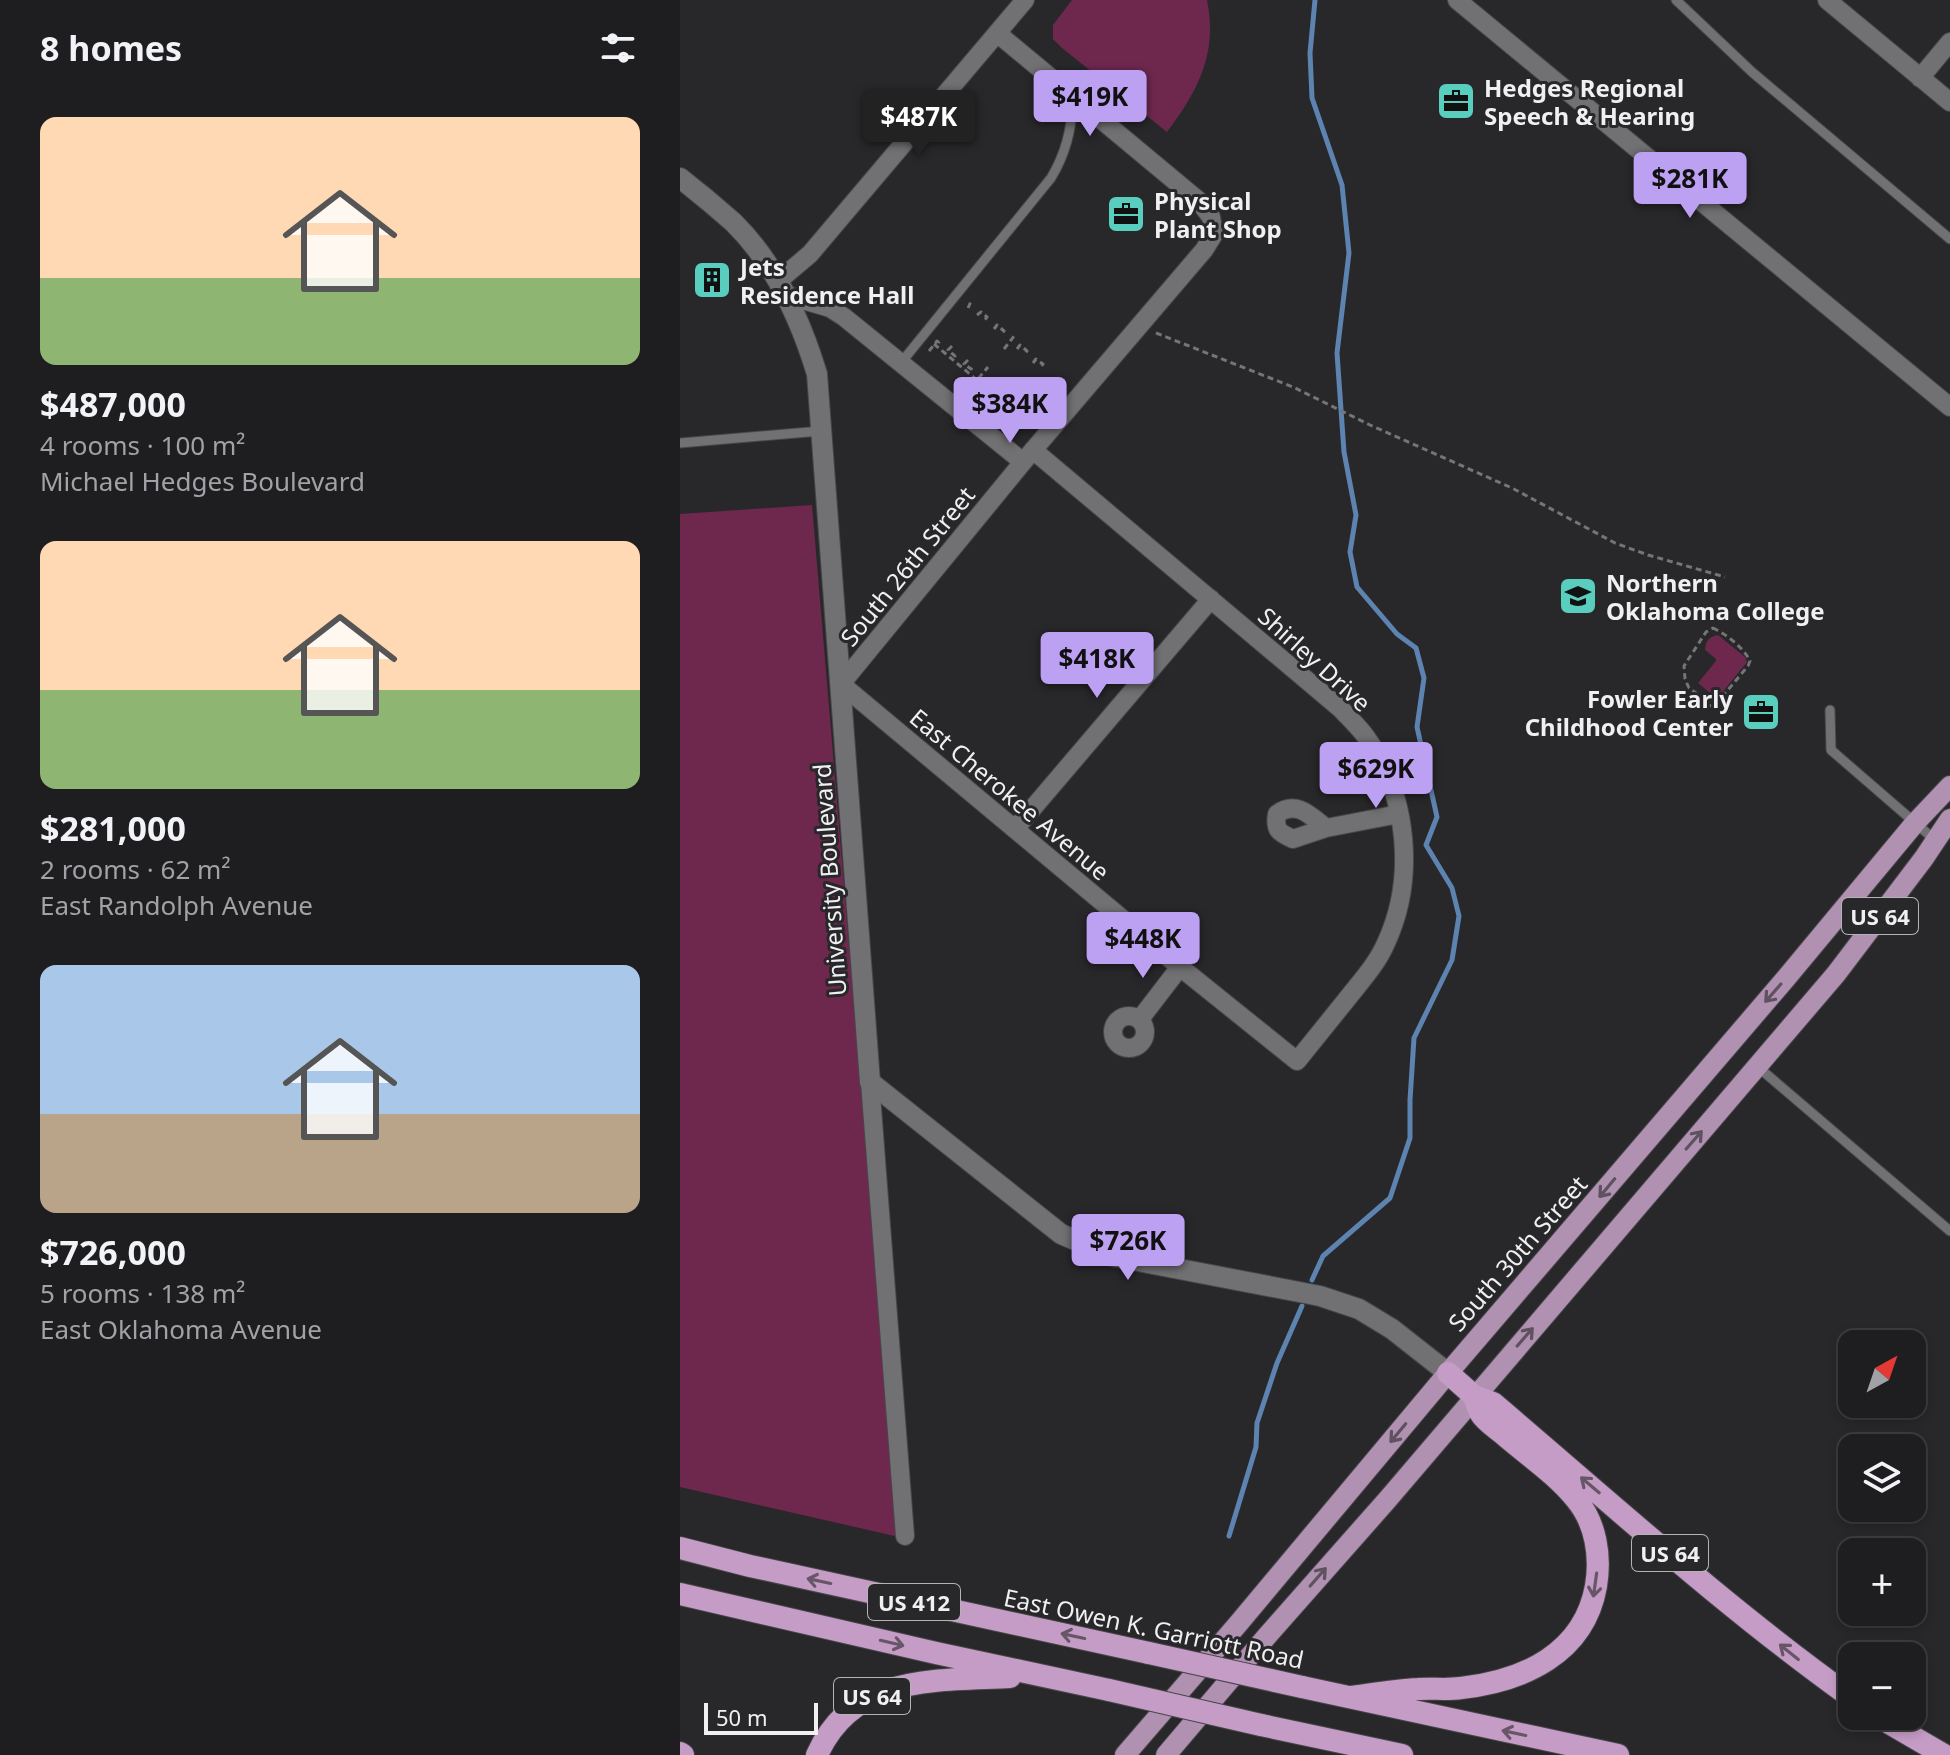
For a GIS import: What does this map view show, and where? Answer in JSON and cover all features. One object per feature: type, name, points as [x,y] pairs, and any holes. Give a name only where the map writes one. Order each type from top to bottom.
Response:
[{"type":"highway","points":[[1351,1697],[1418,1689],[1458,1689],[1512,1678],[1530,1671],[1551,1659],[1578,1631],[1594,1597],[1598,1562],[1594,1535],[1586,1513],[1561,1483],[1481,1415],[1474,1396],[1448,1373]]},
{"type":"highway","name":"US 64","points":[[1474,1396],[1493,1403],[1735,1609],[1838,1688]]},
{"type":"highway","name":"East Owen K. Garriott Road","points":[[680,1548],[750,1566],[1618,1755]]},
{"type":"highway","name":"US 412","points":[[680,1594],[1040,1676]]},
{"type":"highway","name":"US 64","points":[[817,1755],[825,1738],[842,1717],[875,1694],[914,1684],[1040,1676],[1402,1755]]},
{"type":"highway","points":[[1901,1730],[1944,1755]]},
{"type":"main road","name":"South 30th Street","points":[[1125,1755],[1915,823],[1950,786]]},
{"type":"main road","name":"US 64","points":[[1474,1396],[1836,974],[1950,819]]},
{"type":"main road","points":[[1730,1043],[1756,1066]]},
{"type":"main road","points":[[1166,1755],[1474,1396]]},
{"type":"street","points":[[782,288],[1025,0]]},
{"type":"street","points":[[1457,0],[1950,407]]},
{"type":"street","points":[[1827,0],[1950,102]]},
{"type":"street","points":[[997,33],[1072,96]]},
{"type":"street","points":[[1920,78],[1950,42]]},
{"type":"street","name":"South 26th Street","points":[[841,684],[1028,456],[1204,250],[1214,234],[1211,217],[1199,201],[1072,96]]},
{"type":"street","name":"University Boulevard","points":[[680,178],[733,222],[782,288],[806,336],[817,374],[905,1536]]},
{"type":"street","name":"Shirley Drive","points":[[782,288],[830,308],[900,364],[1028,456],[1211,599],[1341,709],[1366,737],[1387,774],[1399,814],[1405,864],[1400,901],[1386,943],[1368,974],[1297,1061]]},
{"type":"street","points":[[1015,829],[1211,599]]},
{"type":"street","name":"East Cherokee Avenue","points":[[841,684],[1297,1061]]},
{"type":"street","points":[[1326,828],[1399,814]]},
{"type":"street","points":[[1140,1019],[1180,967]]},
{"type":"street","points":[[870,1082],[1061,1234],[1112,1256],[1320,1296],[1359,1309],[1392,1329],[1448,1373]]},
{"type":"lane","points":[[1676,0],[1752,72],[1950,239]]},
{"type":"lane","points":[[900,364],[1051,178],[1068,140],[1072,96]]},
{"type":"lane","points":[[680,443],[821,431]]},
{"type":"lane","points":[[1830,710],[1831,750],[1936,841]]},
{"type":"lane","points":[[1756,1066],[1950,1231]]},
{"type":"path","points":[[968,308],[972,299]]},
{"type":"path","points":[[977,315],[985,313],[987,317],[984,321]]},
{"type":"path","points":[[994,329],[997,325],[1001,326],[1004,331],[1000,335]]},
{"type":"path","points":[[1138,327],[1259,372],[1324,401],[1370,425],[1512,488],[1615,543],[1725,577]]},
{"type":"path","points":[[1004,349],[1015,335]]},
{"type":"path","points":[[929,351],[942,338]]},
{"type":"path","points":[[934,344],[1006,401],[1020,416]]},
{"type":"path","points":[[1017,349],[1020,345],[1025,346],[1027,351],[1024,355]]},
{"type":"path","points":[[951,355],[948,350],[952,346]]},
{"type":"path","points":[[951,355],[955,356],[958,352]]},
{"type":"path","points":[[1033,363],[1036,359],[1041,360],[1043,364],[1040,368]]},
{"type":"path","points":[[966,368],[964,364],[968,360]]},
{"type":"path","points":[[966,368],[971,369],[974,365]]},
{"type":"path","points":[[972,386],[988,367]]},
{"type":"path","points":[[990,388],[988,384],[992,380]]},
{"type":"path","points":[[990,388],[995,389],[998,385]]},
{"type":"path","points":[[1006,401],[1004,397],[1008,393]]},
{"type":"path","points":[[1006,401],[1011,403],[1014,399]]},
{"type":"path","points":[[1015,422],[1024,406]]},
{"type":"path","points":[[1710,629],[1720,631],[1749,657],[1750,664],[1732,685],[1712,706],[1701,702],[1686,684],[1686,663],[1710,629]]},
{"type":"path","points":[[1732,685],[1737,690]]},
{"type":"shaded area","points":[[1072,0],[1207,0],[1210,37],[1203,70],[1188,102],[1167,132],[1053,39],[1053,25]]},
{"type":"shaded area","points":[[812,505],[899,1537],[680,1487],[680,514]]},
{"type":"shaded area","points":[[1718,635],[1747,662],[1717,699],[1698,683],[1716,661],[1705,650],[1708,640]]},
{"type":"waterway","points":[[1312,1280],[1323,1256],[1390,1198],[1410,1138],[1414,1038],[1452,960],[1459,916],[1452,888],[1426,845],[1437,817],[1417,727],[1424,678],[1416,648],[1397,634],[1357,587],[1350,552],[1356,515],[1344,452],[1337,353],[1349,253],[1342,185],[1312,98],[1310,53],[1315,0]]},
{"type":"waterway","points":[[1229,1536],[1256,1447],[1257,1423],[1277,1363],[1302,1306]]},
{"type":"place","name":"Hedges Regional Speech & Hearing","points":[[1456,101]]},
{"type":"place","name":"Physical Plant Shop","points":[[1126,214]]},
{"type":"place","name":"Jets Residence Hall","points":[[712,280]]},
{"type":"place","name":"Northern Oklahoma College","points":[[1578,596]]},
{"type":"place","name":"Fowler Early Childhood Center","points":[[1761,712]]}]
